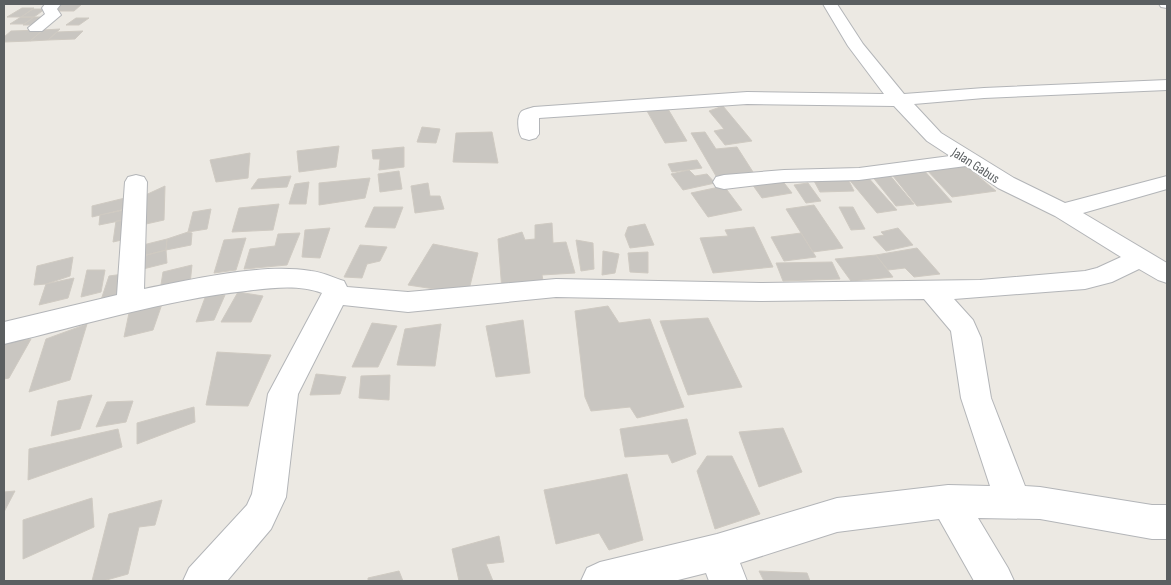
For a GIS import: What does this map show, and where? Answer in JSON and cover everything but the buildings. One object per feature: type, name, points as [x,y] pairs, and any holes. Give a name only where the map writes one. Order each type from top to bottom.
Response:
[{"type":"street","points":[[36,28],[53,15],[50,8],[54,4]]},
{"type":"street","name":"Jalan Gabus","points":[[830,4],[856,46],[896,96],[934,137],[967,160],[1006,183],[1063,211],[1167,274]]},
{"type":"street","points":[[529,134],[529,115],[534,113],[747,98],[896,96],[1167,86]]},
{"type":"street","points":[[724,182],[784,176],[859,174],[967,160]]},
{"type":"street","points":[[130,301],[136,182]]},
{"type":"street","points":[[1063,211],[1167,182]]},
{"type":"street","points":[[1086,204],[1093,228]]},
{"type":"street","points":[[335,295],[408,302],[556,288],[761,292],[980,289],[1085,280],[1103,276],[1140,258]]},
{"type":"street","points":[[4,333],[130,301],[246,280],[317,280],[329,283],[335,288],[335,295],[307,345],[284,394],[269,497],[259,517],[202,581]]},
{"type":"street","points":[[930,289],[963,327],[967,338],[976,398],[1013,501]]},
{"type":"street","points":[[948,501],[995,581]]},
{"type":"street","points":[[600,581],[723,566],[837,516],[948,501],[1040,503],[1152,522],[1167,522]]}]
